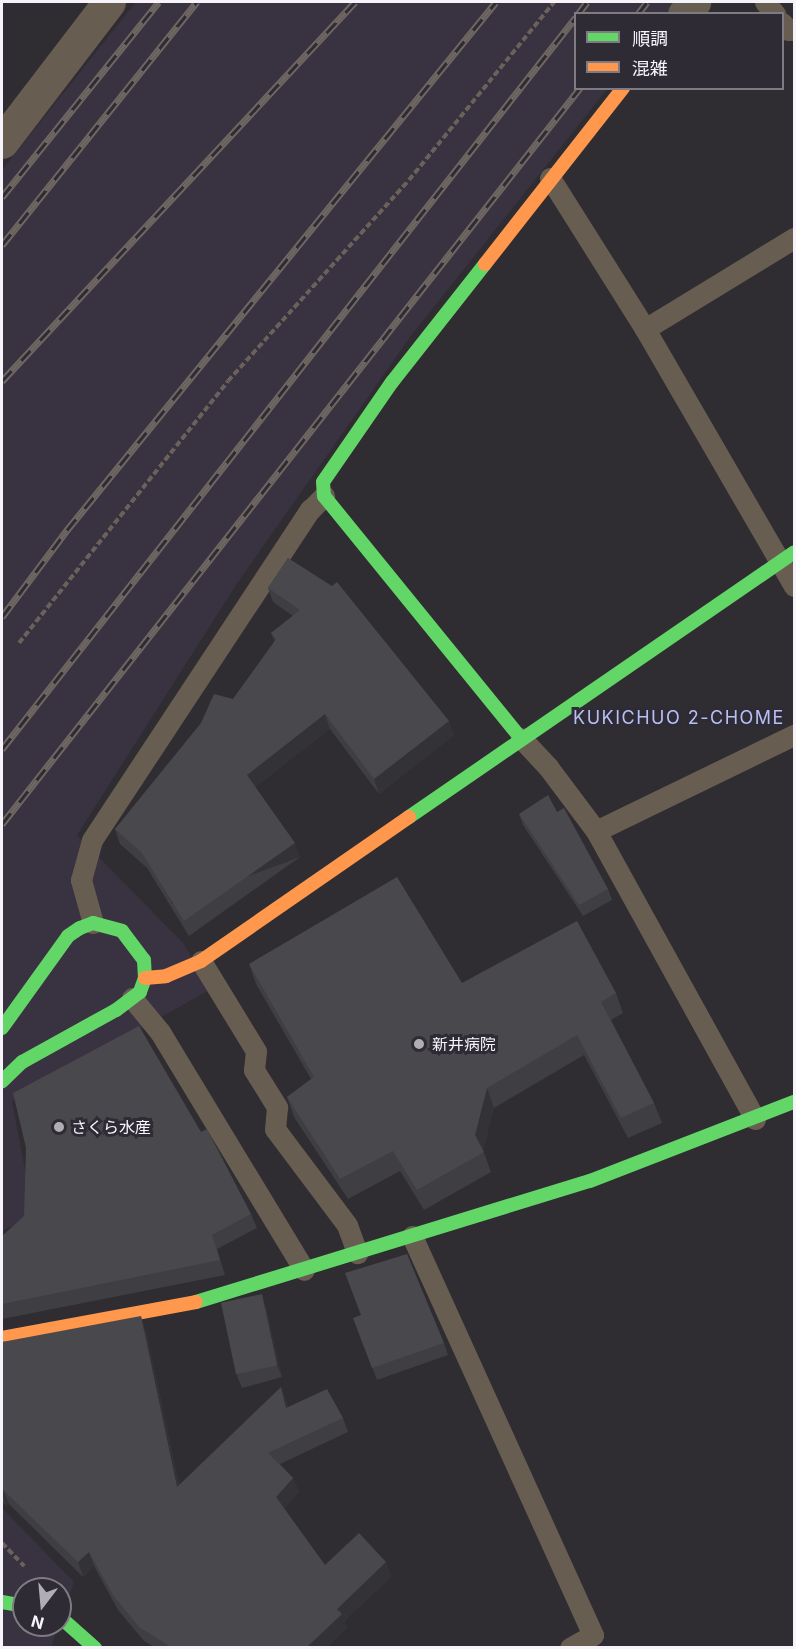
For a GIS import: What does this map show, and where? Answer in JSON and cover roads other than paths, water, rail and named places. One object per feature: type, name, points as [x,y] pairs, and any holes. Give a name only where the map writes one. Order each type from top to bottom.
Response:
[{"type":"street","points":[[2,142],[109,2]]},
{"type":"street","points":[[521,738],[324,496],[323,482],[392,382],[621,90]]},
{"type":"street","points":[[145,978],[166,976],[201,961],[787,556]]},
{"type":"street","points":[[2,1028],[68,936],[93,923],[122,932],[144,960],[145,978],[140,992],[22,1062],[2,1081]]},
{"type":"street","points":[[2,1338],[204,1301],[590,1181],[795,1102]]},
{"type":"street","points":[[72,1627],[95,1647]]},
{"type":"lane","points":[[550,178],[787,556],[795,586]]},
{"type":"lane","points":[[645,329],[795,238]]},
{"type":"lane","points":[[93,923],[81,880],[92,840],[310,510],[324,496]]},
{"type":"lane","points":[[596,831],[795,735]]},
{"type":"lane","points":[[521,738],[548,767],[596,831],[755,1119]]},
{"type":"lane","points":[[201,961],[256,1051],[254,1070],[277,1107],[275,1129],[347,1225],[357,1253]]},
{"type":"lane","points":[[132,998],[160,1032],[304,1270]]},
{"type":"lane","points":[[412,1236],[593,1635],[570,1647]]},
{"type":"railway","points":[[2,197],[159,2]]},
{"type":"railway","points":[[2,245],[197,2]]},
{"type":"railway","points":[[2,381],[355,2]]},
{"type":"railway","points":[[2,617],[67,530],[496,2]]},
{"type":"railway","points":[[580,12],[587,2]]},
{"type":"railway","points":[[640,12],[647,2]]},
{"type":"railway","points":[[2,749],[574,20]]},
{"type":"railway","points":[[2,824],[578,90]]},
{"type":"place","name":"新井病院","points":[[419,1044]]},
{"type":"place","name":"さくら水産","points":[[59,1127]]},
{"type":"district","name":"KUKICHUO 2-CHOME","points":[[679,718]]}]
